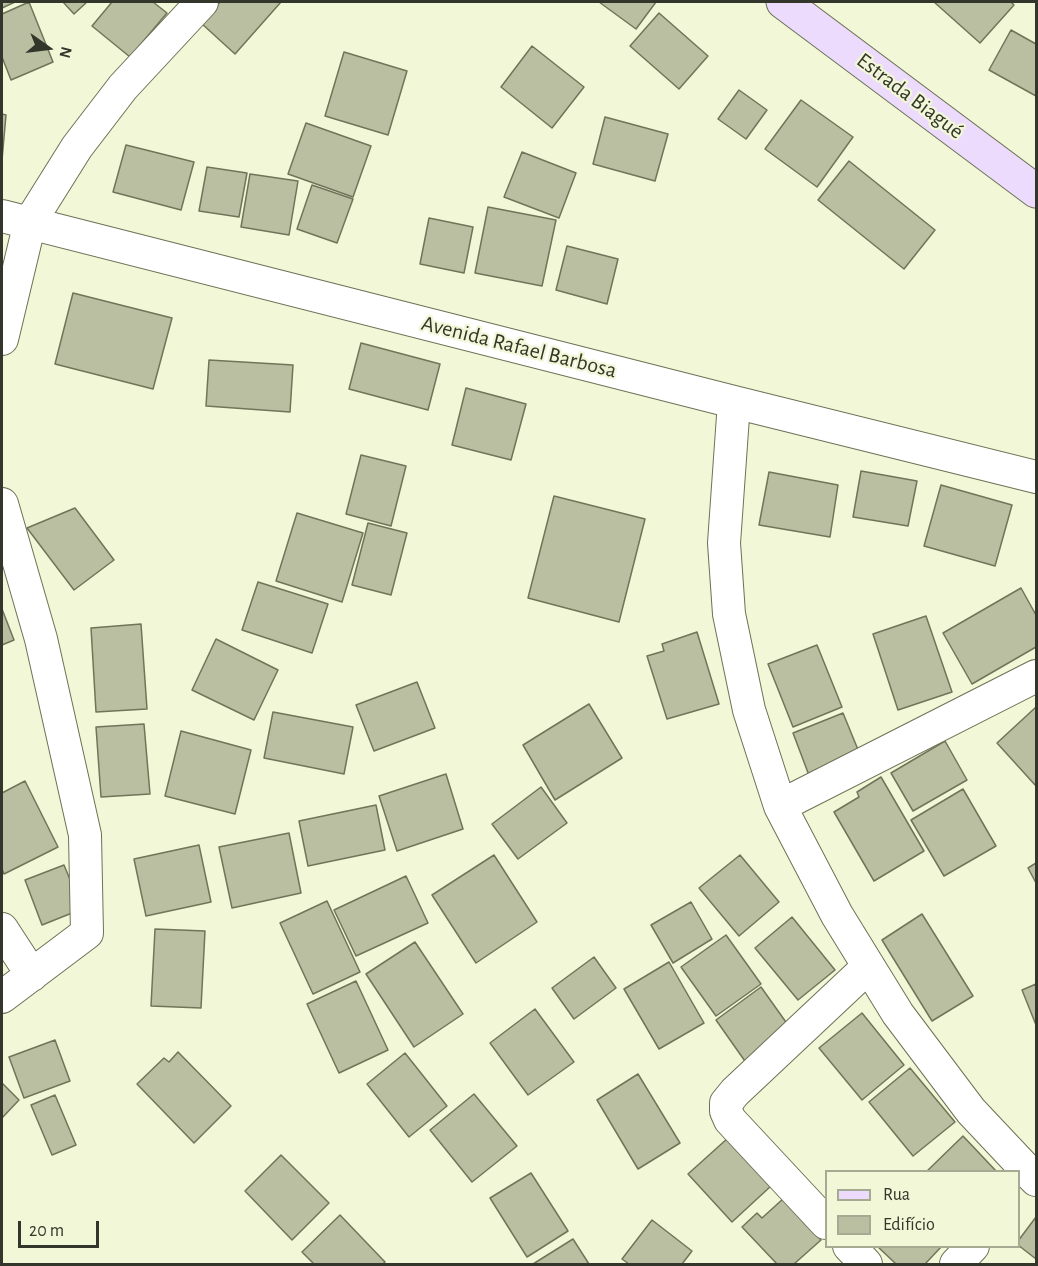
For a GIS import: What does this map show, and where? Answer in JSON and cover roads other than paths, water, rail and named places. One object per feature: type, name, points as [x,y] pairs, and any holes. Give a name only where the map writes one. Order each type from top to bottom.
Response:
[{"type":"main road","name":"Estrada Biagué","points":[[800,6],[1036,191]]},
{"type":"street","points":[[2,339],[16,219],[117,96],[202,2]]},
{"type":"street","name":"Avenida Rafael Barbosa","points":[[16,219],[1036,477]]},
{"type":"street","points":[[734,402],[724,543],[729,614],[749,710],[780,806],[837,915],[898,1014],[1019,1170]]},
{"type":"street","points":[[2,504],[41,639],[85,835],[87,933],[2,997]]},
{"type":"street","points":[[780,806],[1036,676]]},
{"type":"street","points":[[2,929],[32,975]]},
{"type":"street","points":[[825,1221],[730,1120],[726,1111],[726,1103],[868,967]]},
{"type":"street","points":[[851,1248],[866,1264]]},
{"type":"street","points":[[956,1264],[971,1248]]}]
